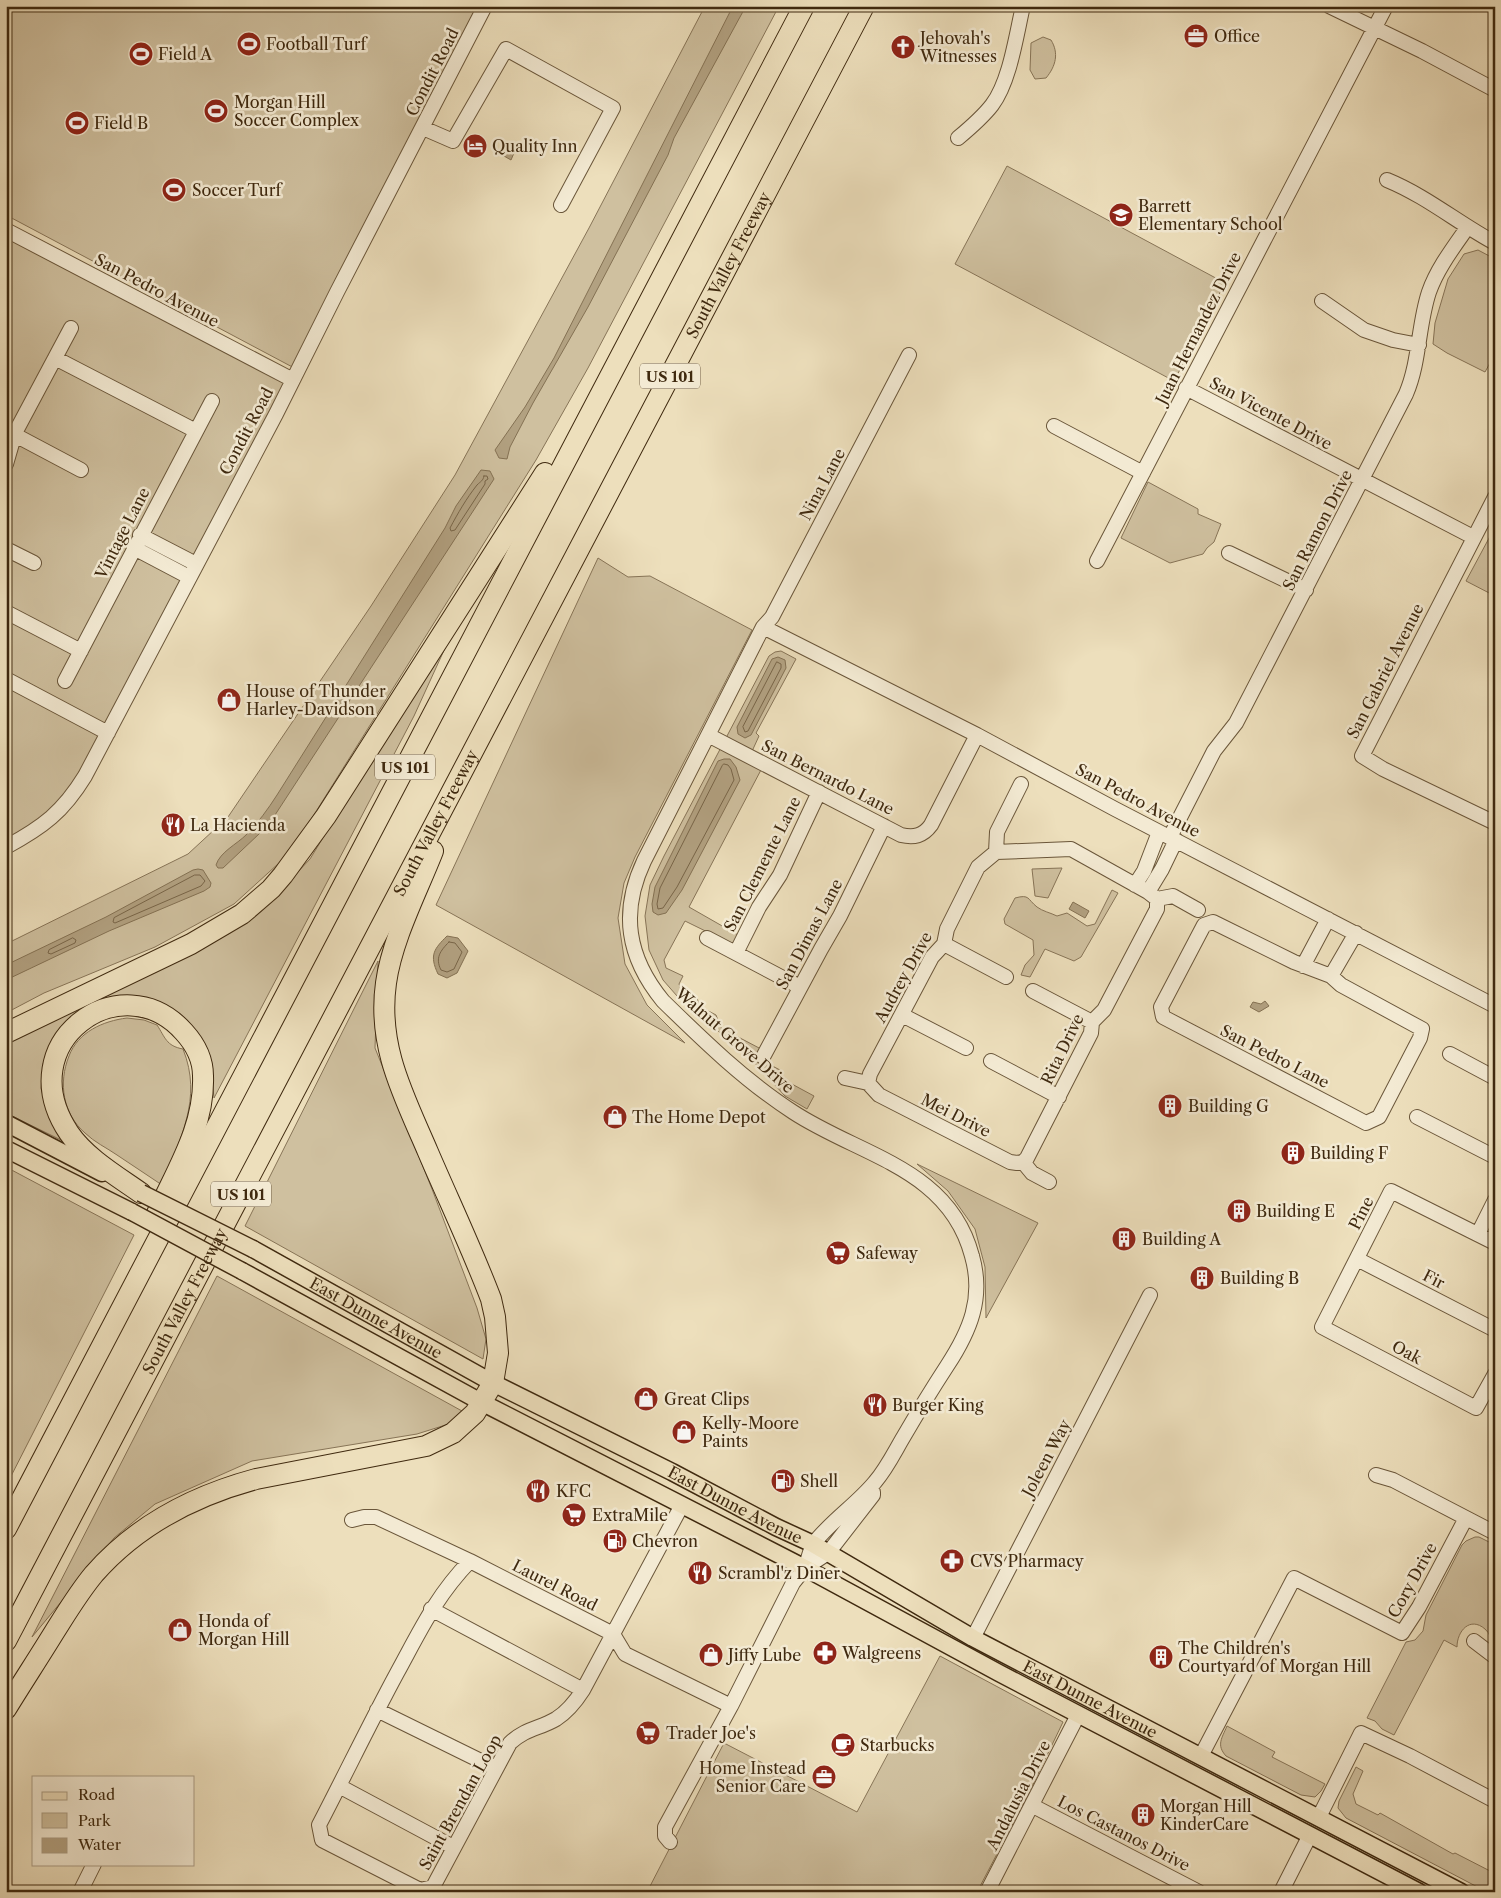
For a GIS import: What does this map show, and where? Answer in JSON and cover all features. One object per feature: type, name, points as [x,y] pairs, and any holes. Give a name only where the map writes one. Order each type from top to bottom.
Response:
[{"type":"highway","name":"US 101","points":[[6,1529],[804,6]]},
{"type":"highway","name":"South Valley Freeway","points":[[6,1641],[864,6]]},
{"type":"highway","points":[[6,1033],[199,940],[242,914],[271,889],[295,861],[326,816],[550,466],[575,441]]},
{"type":"highway","points":[[6,1709],[68,1610],[92,1576],[119,1549],[152,1523],[190,1502],[232,1485],[411,1449],[440,1441],[453,1433],[475,1413],[494,1383],[498,1353],[495,1317],[490,1299],[398,1082],[390,1061],[384,1021],[386,983],[394,948],[476,746]]},
{"type":"highway","points":[[102,1347],[156,1216],[190,1144],[198,1121],[203,1096],[203,1067],[195,1046],[182,1029],[169,1017],[156,1010],[139,1006],[116,1007],[91,1016],[67,1034],[55,1056],[50,1079],[57,1112],[69,1133],[98,1162],[141,1193]]},
{"type":"main road","name":"East Dunne Avenue","points":[[6,1123],[253,1249],[494,1383],[813,1544],[973,1638],[1461,1892]]},
{"type":"main road","name":"East Dunne Avenue","points":[[6,1149],[132,1212],[481,1402],[805,1568],[992,1670],[1419,1892]]},
{"type":"main road","points":[[902,1622],[911,1619],[918,1620],[956,1640],[973,1638],[976,1649],[988,1658],[992,1670]]},
{"type":"main road","points":[[1078,1715],[1091,1712],[1118,1723],[1126,1724],[1132,1720]]},
{"type":"main road","points":[[1230,1793],[1251,1792],[1310,1823],[1314,1823],[1319,1817]]},
{"type":"street","name":"Condit Road","points":[[6,847],[36,831],[52,818],[73,795],[108,733],[293,380],[485,6]]},
{"type":"street","points":[[958,138],[974,125],[993,104],[1008,71],[1023,6]]},
{"type":"street","points":[[1330,6],[1422,51],[1495,90]]},
{"type":"street","name":"Juan Hernandez Drive","points":[[1097,560],[1386,6]]},
{"type":"street","points":[[423,128],[453,141],[506,50],[614,108],[562,206]]},
{"type":"street","points":[[1387,180],[1425,198],[1467,228],[1495,243]]},
{"type":"street","name":"San Ramon Drive","points":[[1135,885],[1144,871],[1146,860],[1168,836],[1214,751],[1236,722],[1406,394],[1416,366],[1425,308],[1430,290],[1438,272],[1467,228]]},
{"type":"street","name":"San Pedro Avenue","points":[[6,230],[293,380]]},
{"type":"street","points":[[1322,301],[1364,330],[1393,340],[1419,345]]},
{"type":"street","points":[[6,464],[15,435],[71,328]]},
{"type":"street","name":"Nina Lane","points":[[763,627],[772,616],[909,355]]},
{"type":"street","points":[[55,358],[196,431]]},
{"type":"street","name":"San Vicente Drive","points":[[1186,388],[1473,537]]},
{"type":"street","name":"Vintage Lane","points":[[65,681],[212,401]]},
{"type":"street","points":[[1054,426],[1143,473]]},
{"type":"street","points":[[15,435],[81,470]]},
{"type":"street","name":"San Gabriel Avenue","points":[[1495,497],[1362,756],[1383,769],[1495,823]]},
{"type":"street","points":[[137,541],[196,564]]},
{"type":"street","points":[[137,541],[189,577]]},
{"type":"street","points":[[6,548],[34,563]]},
{"type":"street","points":[[1229,553],[1306,590]]},
{"type":"street","points":[[6,612],[81,651]]},
{"type":"street","name":"San Pedro Avenue","points":[[763,627],[977,735],[1495,1006]]},
{"type":"street","name":"Walnut Grove Drive","points":[[763,627],[644,861],[635,884],[630,910],[633,949],[650,985],[663,1001],[774,1100],[806,1121],[909,1174],[930,1188],[945,1202],[955,1216],[970,1246],[975,1264],[976,1289],[973,1316],[956,1352],[876,1482],[813,1544],[805,1568]]},
{"type":"street","points":[[6,679],[108,733]]},
{"type":"street","name":"San Bernardo Lane","points":[[708,735],[901,835],[913,838],[926,832],[931,825],[977,735]]},
{"type":"street","points":[[1021,784],[997,832],[996,852],[1071,849],[1152,895],[1173,896],[1198,910]]},
{"type":"street","name":"San Clemente Lane","points":[[736,953],[759,907],[780,875],[819,792]]},
{"type":"street","name":"San Dimas Lane","points":[[763,1057],[820,949],[840,916],[884,826]]},
{"type":"street","name":"San Ramon Drive","points":[[1152,895],[1162,869],[1168,836]]},
{"type":"street","name":"Audrey Drive","points":[[868,1083],[870,1074],[932,957],[944,944],[947,928],[978,867],[996,852]]},
{"type":"street","points":[[1146,860],[1152,869],[1162,869]]},
{"type":"street","name":"Rita Drive","points":[[1024,1162],[1091,1033],[1092,1022],[1104,1010],[1157,908],[1152,895]]},
{"type":"street","points":[[1303,966],[1328,919]]},
{"type":"street","name":"San Pedro Lane","points":[[1213,922],[1303,966],[1331,976],[1341,985],[1422,1029],[1420,1038],[1379,1117],[1366,1123],[1163,1018],[1161,1007],[1204,925],[1213,922]]},
{"type":"street","points":[[1331,976],[1356,933]]},
{"type":"street","points":[[707,938],[800,987]]},
{"type":"street","points":[[944,944],[1006,977]]},
{"type":"street","points":[[1032,991],[1092,1022]]},
{"type":"street","points":[[902,1014],[966,1048]]},
{"type":"street","points":[[1450,1054],[1495,1078]]},
{"type":"street","points":[[991,1061],[1059,1097]]},
{"type":"street","name":"Mei Drive","points":[[845,1078],[868,1083],[879,1095],[1010,1162],[1024,1162],[1032,1173],[1050,1182]]},
{"type":"street","points":[[1417,1117],[1495,1158]]},
{"type":"street","name":"Pine","points":[[1322,1327],[1391,1192],[1495,1243]]},
{"type":"street","points":[[1478,1234],[1495,1200]]},
{"type":"street","name":"Fir","points":[[1357,1259],[1495,1330]]},
{"type":"street","name":"Joleen Way","points":[[973,1638],[1150,1295]]},
{"type":"street","name":"Oak","points":[[1322,1327],[1476,1408],[1495,1374]]},
{"type":"street","points":[[1376,1475],[1393,1480],[1495,1533]]},
{"type":"street","name":"Walnut Grove Drive","points":[[670,1842],[664,1836],[665,1827],[731,1706],[793,1583],[805,1568],[828,1553],[873,1495],[876,1482]]},
{"type":"street","name":"Saint Brendan Loop","points":[[470,1562],[451,1581],[431,1609],[319,1825],[322,1840],[420,1890],[433,1887],[510,1743],[520,1733],[556,1719],[574,1704],[682,1505]]},
{"type":"street","name":"Laurel Road","points":[[352,1520],[376,1517],[612,1634]]},
{"type":"street","name":"Cory Drive","points":[[1201,1756],[1294,1578],[1402,1633],[1419,1607],[1466,1518]]},
{"type":"street","points":[[431,1609],[583,1690]]},
{"type":"street","points":[[612,1634],[624,1654],[731,1706]]},
{"type":"street","points":[[1474,1641],[1495,1657]]},
{"type":"street","points":[[377,1710],[495,1768]]},
{"type":"street","name":"Andalusia Drive","points":[[987,1892],[1033,1806],[1078,1715]]},
{"type":"street","points":[[1319,1817],[1361,1733],[1410,1756],[1495,1801]]},
{"type":"street","points":[[339,1786],[454,1847]]},
{"type":"street","name":"Los Castanos Drive","points":[[1033,1806],[1199,1892]]},
{"type":"street","points":[[1281,1892],[1310,1835]]},
{"type":"street","points":[[80,1892],[93,1866]]},
{"type":"green space","name":"Morgan Hill Soccer Complex","points":[[6,6],[477,6],[298,370],[6,215]]},
{"type":"green space","points":[[705,6],[779,6],[588,368],[536,460],[290,853],[234,904],[155,947],[44,993],[6,1013],[6,944],[188,854],[228,817],[371,606],[455,475],[589,228]]},
{"type":"green space","points":[[1043,37],[1051,40],[1056,55],[1052,69],[1046,78],[1035,79],[1030,70],[1031,43]]},
{"type":"green space","points":[[1007,166],[1225,283],[1174,381],[955,264]]},
{"type":"green space","points":[[6,234],[285,383],[76,789],[26,831],[6,839]]},
{"type":"green space","points":[[1478,250],[1495,259],[1495,354],[1485,372],[1433,344],[1435,323],[1448,279],[1464,254]]},
{"type":"green space","points":[[1148,482],[1198,509],[1198,514],[1221,524],[1214,542],[1203,554],[1170,563],[1121,538]]},
{"type":"green space","points":[[1495,527],[1495,596],[1466,581]]},
{"type":"green space","points":[[598,558],[628,577],[650,576],[752,630],[635,857],[624,883],[618,918],[625,964],[647,1005],[685,1043],[436,905]]},
{"type":"green space","points":[[448,634],[451,635],[414,716],[214,1098],[211,1070],[167,1008],[76,1014],[62,1027],[52,1042],[43,1064],[41,1088],[48,1114],[61,1140],[6,1113],[6,1043],[193,953],[230,933],[266,906],[310,859]]},
{"type":"green space","points":[[781,651],[796,659],[756,733],[759,736],[748,760],[762,768],[689,907],[738,935],[734,945],[685,921],[664,960],[666,968],[683,976],[679,984],[681,989],[697,997],[699,1006],[716,1015],[721,1028],[761,1049],[757,1058],[780,1070],[777,1076],[814,1096],[807,1109],[785,1096],[753,1061],[677,996],[663,980],[649,950],[645,916],[650,885],[664,856],[769,656]]},
{"type":"green space","points":[[1062,868],[1048,898],[1035,896],[1032,869]]},
{"type":"green space","points":[[1112,890],[1118,893],[1081,957],[1074,961],[1045,949],[1030,977],[1021,975],[1025,965],[1034,955],[1033,940],[1005,924],[1004,919],[1015,898],[1026,897],[1041,910],[1057,916],[1067,913],[1087,926],[1095,924]]},
{"type":"green space","points":[[378,961],[375,1048],[432,1189],[477,1308],[486,1339],[483,1359],[245,1226]]},
{"type":"green space","points":[[127,1018],[144,1020],[157,1025],[169,1043],[183,1049],[189,1067],[191,1085],[187,1118],[162,1185],[89,1136],[72,1117],[65,1098],[63,1087],[66,1066],[78,1040],[100,1025]]},
{"type":"green space","points":[[917,1164],[1038,1223],[986,1318],[985,1267],[975,1229],[948,1191]]},
{"type":"green space","points":[[6,1167],[134,1235],[6,1486]]},
{"type":"green space","points":[[217,1276],[462,1411],[452,1423],[417,1434],[252,1461],[155,1504],[114,1538],[32,1637]]},
{"type":"green space","points":[[1475,1537],[1495,1545],[1495,1646],[1487,1631],[1474,1624],[1465,1627],[1462,1631],[1457,1647],[1444,1640],[1394,1735],[1382,1729],[1375,1721],[1367,1718],[1406,1642],[1415,1640],[1423,1631],[1426,1615],[1462,1545]]},
{"type":"green space","points":[[940,1656],[1063,1722],[1028,1795],[977,1892],[647,1892],[724,1743],[857,1812]]},
{"type":"green space","points":[[1227,1726],[1275,1752],[1272,1757],[1325,1784],[1321,1791],[1315,1797],[1301,1795],[1226,1756],[1221,1745]]},
{"type":"green space","points":[[1356,1767],[1363,1771],[1353,1794],[1356,1804],[1378,1815],[1380,1813],[1453,1854],[1455,1853],[1492,1872],[1491,1874],[1495,1876],[1495,1892],[1487,1892],[1346,1818],[1338,1808],[1339,1801]]},
{"type":"water","points":[[733,6],[746,6],[674,138],[668,155],[588,307],[533,403],[510,447],[507,459],[499,458],[495,450],[525,407],[554,358]]},
{"type":"water","points":[[515,142],[517,146],[511,160],[504,156],[510,143]]},
{"type":"water","points":[[481,470],[490,471],[494,479],[275,815],[259,834],[223,868],[218,868],[216,865],[221,856],[250,830],[274,800],[445,528],[456,506]]},
{"type":"water","points":[[778,657],[785,660],[786,668],[751,735],[745,738],[738,734],[737,727],[772,659]]},
{"type":"water","points":[[730,759],[736,767],[740,780],[682,890],[666,913],[658,915],[653,912],[652,904],[655,887],[718,761]]},
{"type":"water","points":[[198,869],[203,870],[211,883],[210,887],[204,891],[109,931],[6,980],[6,965],[106,917]]},
{"type":"water","points":[[1073,902],[1089,911],[1085,918],[1069,909]]},
{"type":"water","points":[[447,936],[458,938],[468,951],[457,973],[447,978],[438,974],[433,957],[436,949]]},
{"type":"water","points":[[1265,1001],[1269,1006],[1259,1012],[1250,1007],[1253,1002],[1261,1004]]},
{"type":"place","name":"Office","points":[[1196,36]]},
{"type":"place","name":"Football Turf","points":[[249,44]]},
{"type":"place","name":"Jehovah's Witnesses","points":[[903,47]]},
{"type":"place","name":"Field A","points":[[141,54]]},
{"type":"place","name":"Morgan Hill Soccer Complex","points":[[216,111]]},
{"type":"place","name":"Field B","points":[[77,123]]},
{"type":"place","name":"Quality Inn","points":[[475,146]]},
{"type":"place","name":"Soccer Turf","points":[[174,190]]},
{"type":"place","name":"Barrett Elementary School","points":[[1121,215]]},
{"type":"place","name":"House of Thunder Harley-Davidson","points":[[229,700]]},
{"type":"place","name":"La Hacienda","points":[[173,825]]},
{"type":"place","name":"Building G","points":[[1170,1106]]},
{"type":"place","name":"The Home Depot","points":[[615,1117]]},
{"type":"place","name":"Building F","points":[[1293,1153]]},
{"type":"place","name":"Building E","points":[[1239,1211]]},
{"type":"place","name":"Building A","points":[[1124,1239]]},
{"type":"place","name":"Safeway","points":[[838,1253]]},
{"type":"place","name":"Building B","points":[[1202,1278]]},
{"type":"place","name":"Great Clips","points":[[646,1399]]},
{"type":"place","name":"Burger King","points":[[875,1405]]},
{"type":"place","name":"Kelly-Moore Paints","points":[[684,1432]]},
{"type":"place","name":"Shell","points":[[783,1481]]},
{"type":"place","name":"KFC","points":[[538,1491]]},
{"type":"place","name":"ExtraMile","points":[[574,1515]]},
{"type":"place","name":"Chevron","points":[[615,1541]]},
{"type":"place","name":"CVS Pharmacy","points":[[952,1561]]},
{"type":"place","name":"Scrambl'z Diner","points":[[700,1573]]},
{"type":"place","name":"Honda of Morgan Hill","points":[[180,1630]]},
{"type":"place","name":"Walgreens","points":[[825,1653]]},
{"type":"place","name":"Jiffy Lube","points":[[711,1655]]},
{"type":"place","name":"The Children's Courtyard of Morgan Hill","points":[[1161,1657]]},
{"type":"place","name":"Trader Joe's","points":[[648,1733]]},
{"type":"place","name":"Starbucks","points":[[843,1745]]},
{"type":"place","name":"Home Instead Senior Care","points":[[824,1777]]},
{"type":"place","name":"Morgan Hill KinderCare","points":[[1143,1815]]}]
